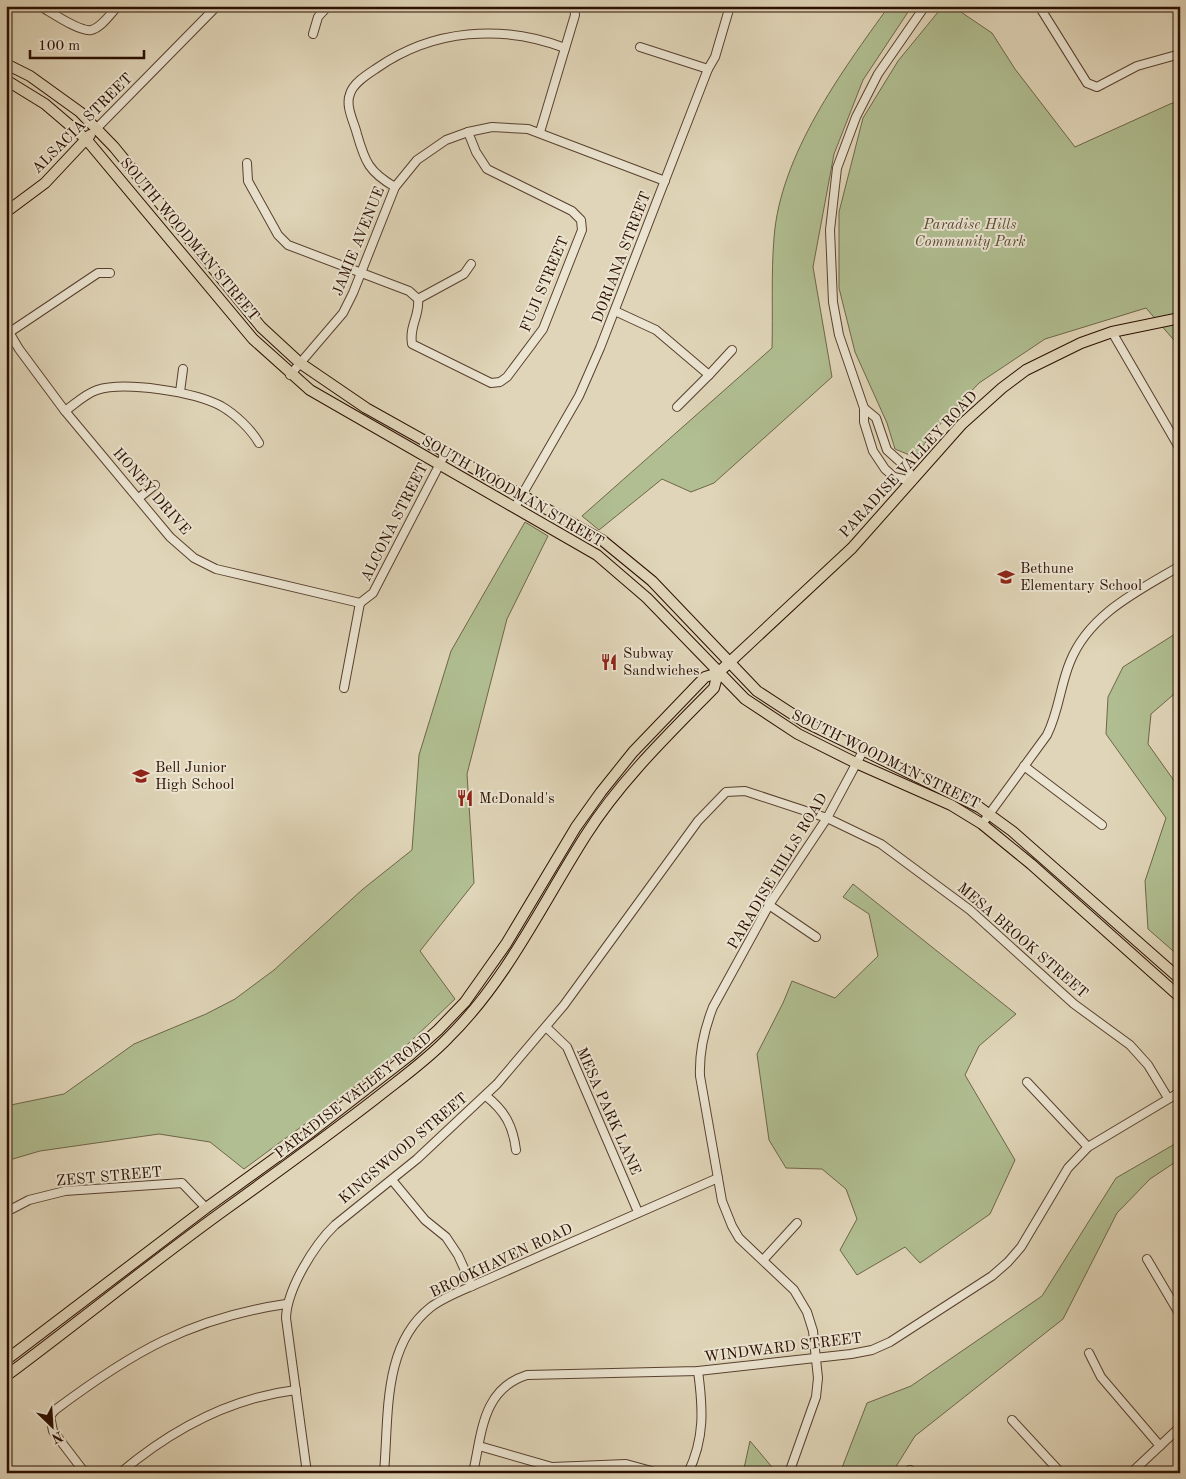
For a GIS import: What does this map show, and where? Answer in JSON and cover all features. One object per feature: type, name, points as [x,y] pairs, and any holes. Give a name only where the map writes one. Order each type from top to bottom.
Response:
[{"type":"main road","name":"SOUTH WOODMAN STREET","points":[[6,64],[30,76],[80,112],[261,327],[300,363],[348,397],[602,540],[652,581],[729,663],[757,691],[778,707],[862,751],[958,796],[989,814],[1040,855],[1180,979]]},
{"type":"main road","name":"SOUTH WOODMAN STREET","points":[[6,80],[45,104],[86,139],[253,339],[290,375],[331,404],[580,544],[623,575],[718,673],[745,699],[767,715],[798,734],[856,763],[951,805],[982,824],[1032,864],[1180,997]]},
{"type":"main road","name":"ALSACIA STREET","points":[[6,212],[45,183],[96,129]]},
{"type":"main road","name":"PARADISE VALLEY ROAD","points":[[6,1360],[206,1208],[307,1135],[410,1055],[438,1030],[464,1002],[506,944],[576,827],[633,752],[705,677],[718,673],[852,548],[962,424],[1002,388],[1026,370],[1052,356],[1112,332],[1180,318]]},
{"type":"main road","name":"PARADISE VALLEY ROAD","points":[[6,1376],[214,1218],[315,1145],[418,1065],[448,1039],[474,1010],[511,959],[587,834],[611,799],[642,760],[714,688],[718,673]]},
{"type":"street","points":[[40,6],[79,28],[91,30],[99,26],[118,6]]},
{"type":"street","name":"ALSACIA STREET","points":[[96,129],[217,6]]},
{"type":"street","points":[[313,34],[318,17],[328,6]]},
{"type":"street","points":[[540,132],[575,15],[574,6]]},
{"type":"street","name":"DORIANA STREET","points":[[516,507],[579,396],[708,69],[715,57],[730,6]]},
{"type":"street","points":[[864,408],[876,418],[887,450],[908,468],[912,481],[894,478],[877,457],[864,422],[864,408],[839,335],[833,302],[830,230],[837,168],[856,117],[878,74],[925,6]]},
{"type":"street","points":[[1039,6],[1087,82],[1097,87],[1137,66],[1180,54]]},
{"type":"street","points":[[394,188],[376,175],[366,162],[349,106],[352,89],[365,76],[411,49],[438,40],[466,34],[496,33],[526,36],[565,48]]},
{"type":"street","points":[[640,47],[708,69]]},
{"type":"street","name":"JAMIE AVENUE","points":[[290,375],[342,313],[362,272],[394,188],[409,169],[426,153],[446,140],[468,132],[504,127],[540,132],[665,182]]},
{"type":"street","name":"FUJI STREET","points":[[418,299],[419,307],[410,332],[412,344],[491,383],[500,382],[507,378],[543,329],[582,230],[580,220],[572,211],[487,168],[478,157],[468,132]]},
{"type":"street","points":[[247,162],[248,181],[278,234],[288,245],[409,291],[418,299],[464,274],[471,264]]},
{"type":"street","points":[[8,329],[98,273],[110,273]]},
{"type":"street","points":[[614,311],[656,330],[709,375]]},
{"type":"street","name":"HONEY DRIVE","points":[[8,329],[18,350],[65,411],[140,498],[170,537],[194,558],[216,569],[360,603]]},
{"type":"street","points":[[1112,332],[1180,449]]},
{"type":"street","points":[[677,407],[732,350]]},
{"type":"street","points":[[180,392],[183,369]]},
{"type":"street","points":[[65,411],[98,390],[121,386],[180,392],[221,406],[253,432],[259,443]]},
{"type":"street","name":"ALCONA STREET","points":[[344,688],[360,603],[373,593],[446,452]]},
{"type":"street","points":[[140,498],[155,485]]},
{"type":"street","points":[[982,824],[1041,745],[1055,719],[1065,675],[1084,636],[1110,610],[1180,566]]},
{"type":"street","name":"PARADISE HILLS ROAD","points":[[789,1473],[816,1397],[818,1378],[813,1331],[803,1304],[789,1283],[739,1238],[732,1226],[722,1201],[700,1076],[700,1057],[707,1023],[713,1007],[768,905],[827,818],[862,751]]},
{"type":"street","points":[[1024,766],[1102,825]]},
{"type":"street","name":"MESA BROOK STREET","points":[[726,792],[745,791],[827,818],[881,844],[970,910],[1074,1004],[1130,1046],[1148,1065],[1168,1098]]},
{"type":"street","name":"KINGSWOOD STREET","points":[[286,1304],[322,1237],[350,1212],[392,1180],[486,1096],[546,1027],[698,821],[726,792]]},
{"type":"street","points":[[768,905],[816,937]]},
{"type":"street","name":"MESA PARK LANE","points":[[546,1027],[567,1047],[638,1212]]},
{"type":"street","points":[[1027,1082],[1088,1148]]},
{"type":"street","name":"WINDWARD STREET","points":[[473,1473],[492,1400],[501,1389],[517,1378],[534,1374],[698,1370],[862,1352],[890,1342],[1000,1270],[1021,1247],[1068,1168],[1088,1148],[1180,1092]]},
{"type":"street","points":[[486,1096],[498,1105],[507,1118],[513,1130],[516,1150]]},
{"type":"street","name":"BROOKHAVEN ROAD","points":[[384,1473],[393,1365],[399,1349],[412,1326],[425,1312],[440,1301],[472,1286],[718,1178]]},
{"type":"street","points":[[392,1180],[425,1220],[446,1238],[458,1255],[472,1286]]},
{"type":"street","name":"ZEST STREET","points":[[6,1212],[29,1200],[65,1191],[182,1183],[206,1208]]},
{"type":"street","points":[[764,1259],[797,1223]]},
{"type":"street","points":[[1147,1259],[1180,1315]]},
{"type":"street","points":[[85,1473],[53,1431],[50,1416],[55,1410],[104,1374],[153,1344],[223,1316],[286,1304],[286,1318],[306,1472]]},
{"type":"street","points":[[1089,1353],[1105,1382],[1160,1446]]},
{"type":"street","points":[[688,1473],[702,1437],[703,1408],[698,1370]]},
{"type":"street","points":[[120,1473],[162,1441],[231,1404],[270,1393],[296,1390]]},
{"type":"street","points":[[1012,1420],[1061,1473]]},
{"type":"street","points":[[1131,1473],[1180,1427]]},
{"type":"street","points":[[479,1446],[552,1467],[626,1464],[659,1473]]},
{"type":"green space","points":[[889,6],[912,6],[863,80],[834,154],[813,267],[832,377],[714,483],[691,492],[662,479],[599,530],[582,516],[772,348],[774,238],[779,207],[788,176],[816,115],[852,58]]},
{"type":"green space","name":"Paradise Hills Community Park","points":[[943,6],[952,6],[992,33],[1015,69],[1075,147],[1180,101],[1180,347],[1146,308],[1045,339],[979,383],[930,435],[919,453],[912,456],[895,449],[887,423],[855,352],[839,288],[839,212],[863,118],[898,61]]},
{"type":"green space","points":[[525,522],[548,536],[507,619],[467,774],[474,883],[420,951],[455,999],[389,1062],[244,1169],[210,1142],[159,1134],[40,1151],[6,1161],[6,1106],[64,1094],[134,1044],[206,1014],[235,999],[274,970],[363,889],[412,850],[419,755],[451,651]]},
{"type":"green space","points":[[1175,634],[1180,634],[1180,689],[1151,714],[1148,744],[1180,789],[1180,901],[1178,905],[1180,957],[1148,929],[1145,881],[1166,818],[1106,734],[1108,697],[1123,667]]},
{"type":"green space","points":[[853,884],[1016,1014],[979,1046],[965,1075],[1015,1160],[990,1214],[920,1263],[905,1247],[857,1275],[840,1250],[857,1219],[846,1189],[822,1169],[786,1168],[769,1140],[757,1054],[792,981],[835,998],[878,956],[869,914],[843,897]]},
{"type":"green space","points":[[1180,1141],[1180,1159],[1150,1179],[1117,1213],[1063,1319],[915,1436],[892,1473],[840,1473],[867,1403],[911,1386],[1042,1296],[1116,1178]]},
{"type":"green space","points":[[750,1441],[777,1473],[743,1473]]},
{"type":"place","name":"Bethune Elementary School","points":[[1006,577]]},
{"type":"place","name":"Subway Sandwiches","points":[[609,662]]},
{"type":"place","name":"Bell Junior High School","points":[[141,776]]},
{"type":"place","name":"McDonald's","points":[[465,798]]}]
